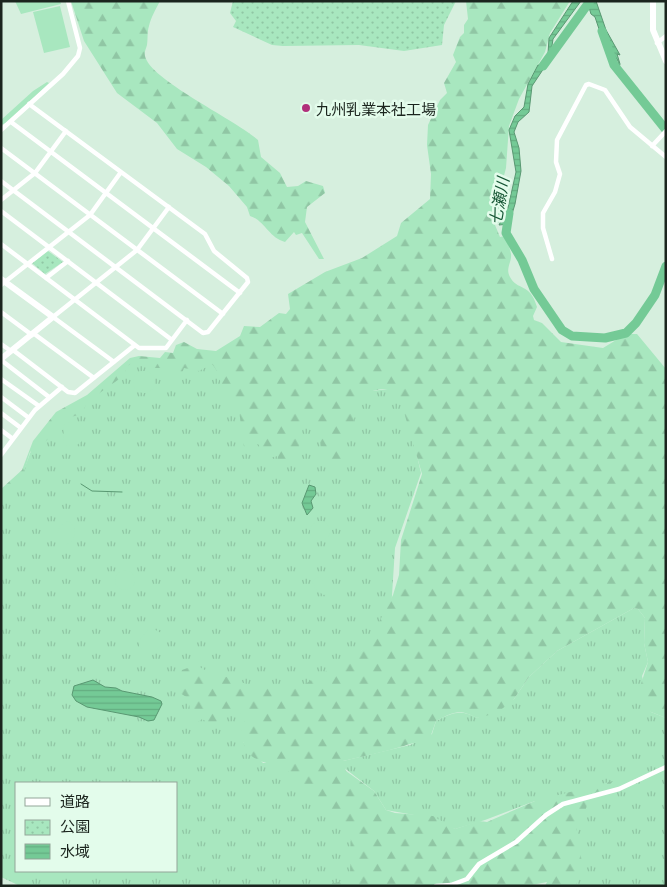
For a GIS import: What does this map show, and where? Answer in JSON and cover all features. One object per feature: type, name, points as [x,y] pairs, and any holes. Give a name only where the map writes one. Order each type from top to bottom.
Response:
[{"type":"street","points":[[1,130],[67,70],[79,54],[80,48],[68,1]]},
{"type":"street","points":[[654,1],[652,25],[657,43],[666,61]]},
{"type":"street","points":[[657,43],[666,36]]},
{"type":"street","points":[[552,259],[543,228],[543,213],[555,192],[560,174],[556,162],[557,140],[586,85],[589,84],[605,90],[630,127],[666,157]]},
{"type":"street","points":[[1,181],[207,333],[248,282],[247,278],[214,251],[205,234],[29,104]]},
{"type":"street","points":[[11,122],[240,293]]},
{"type":"street","points":[[1,200],[35,173],[66,131]]},
{"type":"street","points":[[652,146],[666,131]]},
{"type":"street","points":[[1,148],[223,314]]},
{"type":"street","points":[[114,362],[3,282],[90,214],[121,172]]},
{"type":"street","points":[[50,397],[1,360],[137,250],[169,207]]},
{"type":"street","points":[[1,211],[172,340]]},
{"type":"street","points":[[1,244],[135,345],[144,349],[164,349],[187,320]]},
{"type":"street","points":[[46,278],[68,262]]},
{"type":"street","points":[[1,312],[94,378]]},
{"type":"street","points":[[1,344],[68,392],[75,393],[135,345]]},
{"type":"street","points":[[1,379],[39,406]]},
{"type":"street","points":[[1,455],[39,406],[62,387]]},
{"type":"street","points":[[1,396],[29,418]]},
{"type":"street","points":[[1,414],[21,428]]},
{"type":"street","points":[[1,430],[13,439]]},
{"type":"street","points":[[1,445],[6,449]]},
{"type":"street","points":[[436,886],[451,885],[467,879],[479,864],[516,842],[546,815],[563,804],[619,789],[666,767]]},
{"type":"green space","points":[[15,1],[60,1],[61,4],[21,14]]},
{"type":"green space","points":[[71,1],[160,1],[151,19],[148,31],[145,56],[150,66],[177,88],[258,140],[261,157],[280,173],[287,187],[298,186],[306,181],[323,186],[325,193],[307,207],[305,222],[324,259],[319,259],[302,233],[296,235],[294,232],[285,242],[275,237],[259,221],[250,216],[247,207],[229,186],[206,167],[177,149],[157,123],[117,93],[84,41]]},
{"type":"green space","points":[[233,1],[456,1],[444,25],[442,45],[404,51],[359,45],[272,45],[233,27],[236,21],[230,13]]},
{"type":"green space","points":[[466,1],[570,1],[550,33],[545,52],[519,99],[509,126],[506,168],[500,191],[502,210],[499,222],[495,225],[500,237],[505,236],[510,250],[511,257],[508,271],[510,277],[516,284],[527,290],[534,299],[537,307],[533,316],[534,320],[542,323],[561,342],[603,348],[626,334],[637,334],[666,369],[666,718],[651,712],[645,704],[641,684],[648,662],[644,643],[645,618],[638,609],[634,608],[557,651],[529,677],[514,699],[497,713],[477,718],[461,712],[452,713],[436,721],[430,738],[426,740],[343,761],[346,771],[374,791],[386,810],[395,813],[433,816],[455,829],[479,821],[487,822],[535,801],[613,781],[606,789],[591,794],[583,817],[576,825],[582,863],[576,886],[545,886],[547,882],[527,886],[317,886],[325,880],[335,883],[350,879],[351,832],[319,808],[292,774],[277,766],[262,762],[250,754],[245,748],[242,738],[243,724],[248,717],[247,714],[226,713],[221,720],[211,724],[202,719],[198,722],[191,715],[188,698],[175,690],[182,670],[196,665],[212,674],[232,678],[248,685],[276,688],[291,684],[305,684],[345,657],[361,651],[374,632],[393,595],[399,575],[401,540],[422,474],[399,395],[382,389],[356,397],[353,434],[348,440],[336,443],[336,446],[345,447],[348,454],[344,457],[345,462],[339,465],[332,464],[326,449],[321,446],[315,414],[305,413],[297,454],[288,466],[281,470],[277,463],[278,456],[268,458],[258,444],[255,444],[251,454],[247,455],[243,443],[238,406],[226,398],[217,371],[212,364],[199,371],[184,368],[182,373],[166,373],[163,368],[153,368],[133,362],[125,368],[126,373],[122,377],[87,402],[82,414],[64,419],[52,428],[47,440],[30,452],[21,482],[1,495],[1,489],[22,470],[33,441],[56,412],[87,395],[130,358],[139,356],[160,358],[165,352],[173,353],[176,345],[184,342],[197,349],[216,351],[240,336],[244,326],[260,327],[279,313],[286,314],[290,309],[288,294],[325,272],[362,258],[397,236],[401,223],[430,199],[431,174],[427,145],[428,125],[440,100],[447,93],[444,83],[456,62],[453,55],[460,37],[464,33],[464,25],[468,19]]},
{"type":"green space","points":[[60,6],[70,47],[44,53],[33,12]]},
{"type":"green space","points":[[47,82],[49,83],[8,122],[1,125],[1,120],[33,91]]},
{"type":"green space","points":[[48,251],[63,262],[45,274],[32,263]]},
{"type":"green space","points":[[184,351],[298,403],[350,393],[401,388],[421,473],[395,548],[391,611],[375,636],[355,658],[254,714],[243,742],[263,763],[292,763],[358,831],[353,886],[20,886],[1,877],[1,491],[24,470],[32,448],[47,427],[132,361],[150,362]]},
{"type":"green space","points":[[144,371],[152,374],[155,382],[152,390],[144,393],[136,390],[133,382],[136,374]]},
{"type":"green space","points":[[68,422],[80,423],[85,429],[82,441],[77,445],[67,446],[63,443],[64,425]]},
{"type":"green space","points":[[68,521],[74,526],[75,534],[73,540],[68,544],[60,544],[57,532],[61,525]]},
{"type":"green space","points":[[320,521],[327,524],[330,531],[327,538],[320,541],[313,538],[310,531],[313,524]]},
{"type":"green space","points":[[125,570],[132,573],[135,580],[132,587],[125,590],[118,587],[115,580],[118,573]]},
{"type":"green space","points":[[317,577],[329,578],[335,586],[332,593],[324,595],[317,591],[312,582]]},
{"type":"green space","points":[[634,608],[638,609],[645,618],[644,643],[648,662],[642,676],[651,712],[666,718],[666,886],[574,886],[535,801],[455,829],[420,816],[386,810],[374,791],[343,767],[343,761],[410,745],[432,734],[436,721],[447,716],[461,713],[477,718],[514,699],[529,677],[557,651]]},
{"type":"green space","points":[[152,628],[161,633],[163,643],[157,649],[142,649],[139,646],[140,640],[148,629]]},
{"type":"water","points":[[573,1],[581,1],[553,39],[550,59],[532,86],[529,112],[518,122],[514,132],[519,148],[521,171],[509,224],[499,225],[508,208],[516,172],[509,130],[515,116],[524,107],[528,84],[538,65],[543,65],[548,54],[549,38]]},
{"type":"water","points":[[587,1],[596,1],[606,30],[620,55],[617,54],[620,64],[619,68],[623,74],[616,70],[620,78],[612,68],[618,65],[618,61],[600,32]]},
{"type":"water","points":[[309,485],[315,487],[316,494],[311,501],[313,508],[307,515],[302,503]]},
{"type":"water","points":[[93,680],[105,687],[152,697],[161,701],[162,704],[154,720],[148,721],[139,717],[87,707],[76,701],[72,695],[74,686]]},
{"type":"waterway","name":"七瀬川","points":[[543,66],[590,1]]},
{"type":"waterway","points":[[602,31],[614,65],[666,130]]},
{"type":"waterway","name":"七瀬川","points":[[509,213],[506,233],[522,260],[534,289],[562,330],[572,336],[605,338],[626,333],[636,323],[655,295],[666,266]]},
{"type":"waterway","points":[[81,484],[92,491],[122,492]]},
{"type":"place","name":"九州乳業本社工場","points":[[306,108]]}]
